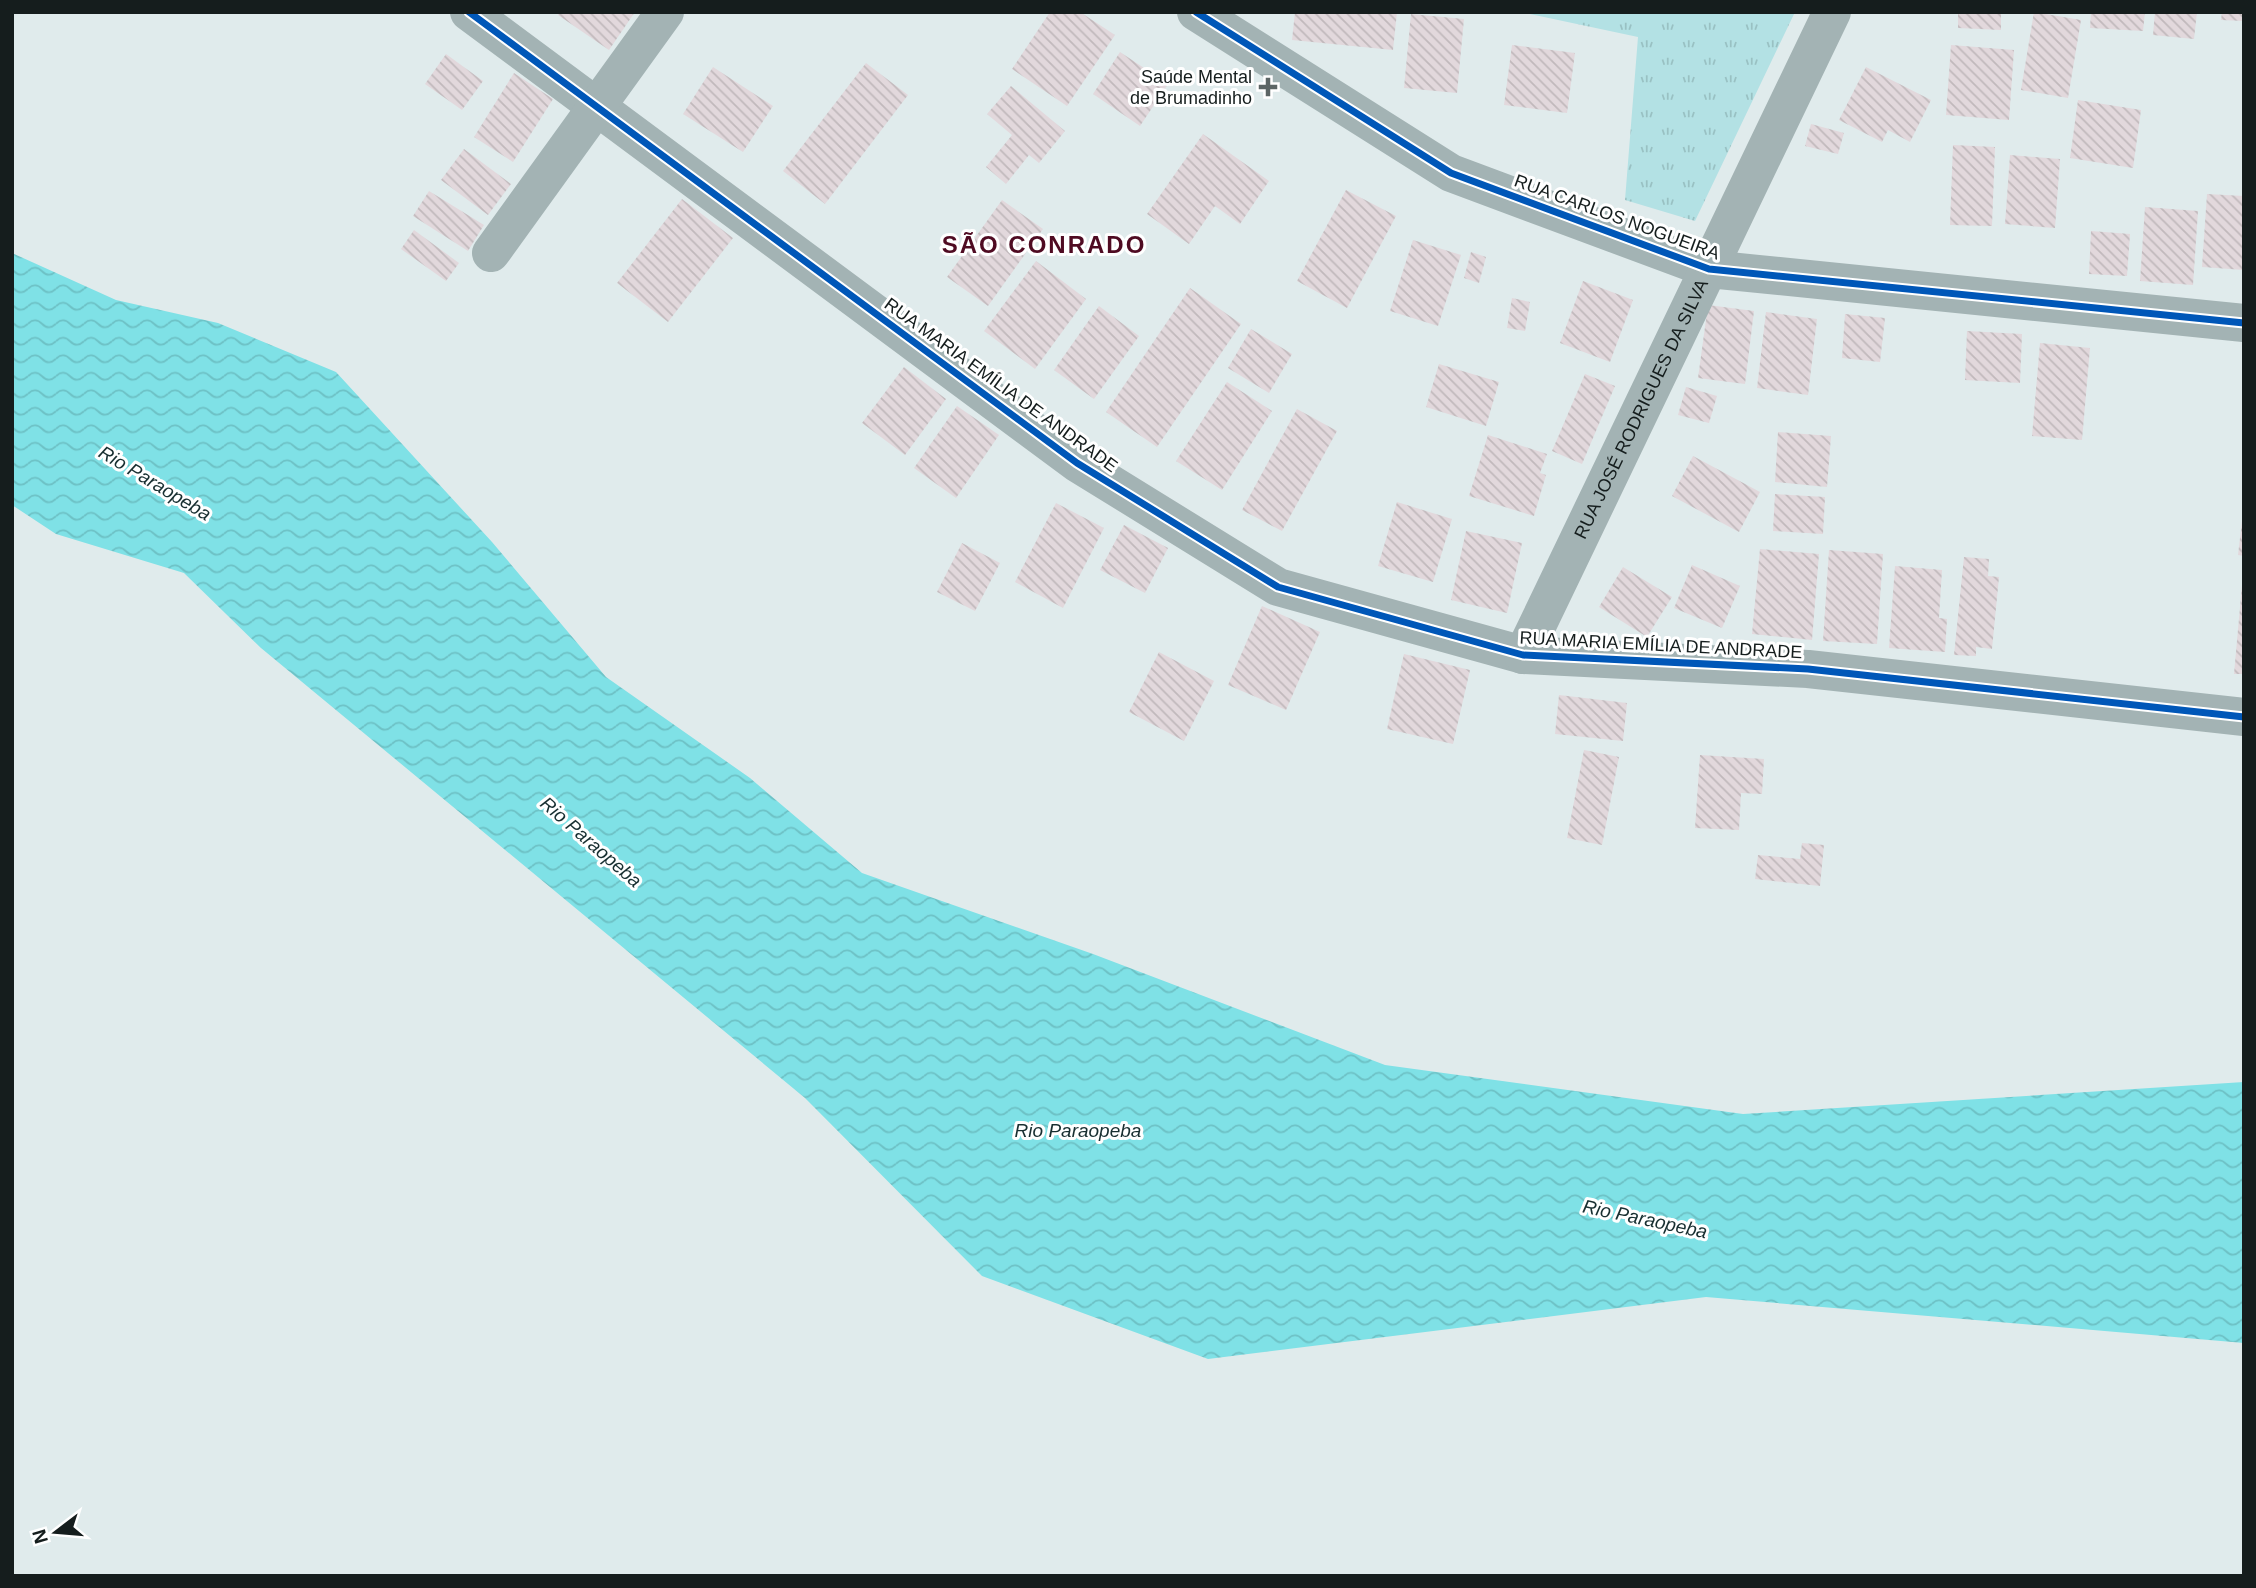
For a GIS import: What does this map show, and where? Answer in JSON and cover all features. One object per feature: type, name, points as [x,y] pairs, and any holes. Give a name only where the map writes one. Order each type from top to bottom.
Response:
[{"type":"street","name":"RUA MARIA EMÍLIA DE ANDRADE","points":[[469,12],[1077,463],[1278,587],[1523,655],[1808,669],[2244,717]]},
{"type":"street","points":[[491,253],[664,12]]},
{"type":"street","name":"RUA CARLOS NOGUEIRA","points":[[1196,12],[1451,173],[1709,270],[2244,323]]},
{"type":"street","name":"RUA JOSÉ RODRIGUES DA SILVA","points":[[1523,655],[1832,12]]},
{"type":"green space","points":[[1520,12],[1795,12],[1695,221],[1625,200],[1638,37]]},
{"type":"water","name":"Rio Paraopeba","points":[[12,253],[116,300],[218,323],[336,372],[492,542],[606,677],[750,778],[862,873],[1093,954],[1385,1065],[1743,1114],[2244,1082],[2244,1343],[1706,1297],[1208,1359],[982,1276],[805,1098],[261,648],[184,573],[56,534],[12,505]]},
{"type":"building","points":[[560,12],[635,12],[609,50],[558,15]]},
{"type":"building","points":[[1050,12],[1080,12],[1115,35],[1067,106],[1012,69]]},
{"type":"building","points":[[1295,12],[1397,12],[1393,50],[1292,40]]},
{"type":"building","points":[[1958,12],[2001,12],[2001,30],[1958,28]]},
{"type":"building","points":[[2034,12],[2081,20],[2068,98],[2021,90]]},
{"type":"building","points":[[2091,12],[2145,12],[2143,31],[2090,28]]},
{"type":"building","points":[[2155,12],[2197,12],[2194,39],[2153,35]]},
{"type":"building","points":[[2222,12],[2244,12],[2244,21],[2221,20]]},
{"type":"building","points":[[1411,14],[1464,19],[1457,93],[1404,88]]},
{"type":"building","points":[[1512,45],[1575,53],[1567,113],[1504,105]]},
{"type":"building","points":[[1951,45],[2014,50],[2009,120],[1946,115]]},
{"type":"building","points":[[1120,52],[1168,84],[1140,126],[1093,94]]},
{"type":"building","points":[[446,54],[483,81],[462,110],[425,84]]},
{"type":"building","points":[[866,63],[908,95],[825,204],[783,171]]},
{"type":"building","points":[[713,67],[773,106],[743,152],[683,114]]},
{"type":"building","points":[[1866,67],[1931,100],[1910,142],[1888,130],[1882,142],[1839,120]]},
{"type":"building","points":[[514,73],[553,99],[513,162],[474,137]]},
{"type":"building","points":[[1011,86],[1065,131],[1039,163],[1029,155],[1006,184],[986,167],[1012,135],[987,114]]},
{"type":"building","points":[[2078,100],[2141,110],[2133,168],[2070,158]]},
{"type":"building","points":[[1811,124],[1844,133],[1838,154],[1805,146]]},
{"type":"building","points":[[1203,134],[1269,181],[1240,224],[1215,206],[1189,244],[1147,214]]},
{"type":"building","points":[[1953,145],[1995,147],[1992,226],[1950,225]]},
{"type":"building","points":[[464,149],[511,184],[488,215],[441,180]]},
{"type":"building","points":[[2010,155],[2060,159],[2055,228],[2005,224]]},
{"type":"building","points":[[1346,190],[1396,216],[1347,308],[1297,281]]},
{"type":"building","points":[[429,191],[484,225],[468,251],[413,216]]},
{"type":"building","points":[[2207,194],[2244,196],[2244,270],[2202,267]]},
{"type":"building","points":[[682,199],[733,238],[668,322],[617,283]]},
{"type":"building","points":[[1002,200],[1043,229],[988,306],[947,277]]},
{"type":"building","points":[[2145,207],[2198,211],[2193,285],[2140,281]]},
{"type":"building","points":[[414,230],[459,263],[446,281],[401,249]]},
{"type":"building","points":[[2091,231],[2130,234],[2127,276],[2089,274]]},
{"type":"building","points":[[1413,240],[1461,255],[1438,326],[1390,311]]},
{"type":"building","points":[[1471,252],[1486,257],[1479,283],[1464,278]]},
{"type":"building","points":[[1036,261],[1086,299],[1035,369],[984,331]]},
{"type":"building","points":[[1583,281],[1633,300],[1610,362],[1560,343]]},
{"type":"building","points":[[1190,288],[1241,324],[1157,447],[1106,412]]},
{"type":"building","points":[[1512,298],[1530,302],[1525,331],[1507,328]]},
{"type":"building","points":[[1708,305],[1754,311],[1745,384],[1698,378]]},
{"type":"building","points":[[1099,306],[1139,336],[1094,399],[1054,370]]},
{"type":"building","points":[[1766,312],[1817,319],[1808,395],[1757,388]]},
{"type":"building","points":[[1845,314],[1885,318],[1880,362],[1842,358]]},
{"type":"building","points":[[1251,329],[1292,354],[1269,393],[1228,368]]},
{"type":"building","points":[[1967,331],[2022,334],[2020,383],[1965,380]]},
{"type":"building","points":[[2040,343],[2090,348],[2082,440],[2032,436]]},
{"type":"building","points":[[1439,364],[1499,382],[1486,426],[1426,407]]},
{"type":"building","points":[[904,367],[946,399],[905,455],[862,423]]},
{"type":"building","points":[[1585,374],[1615,386],[1582,464],[1552,451]]},
{"type":"building","points":[[1227,382],[1272,411],[1222,490],[1176,461]]},
{"type":"building","points":[[1686,387],[1717,396],[1709,423],[1678,415]]},
{"type":"building","points":[[957,406],[999,435],[956,498],[914,468]]},
{"type":"building","points":[[1297,409],[1337,431],[1282,531],[1242,510]]},
{"type":"building","points":[[1778,432],[1831,436],[1827,487],[1775,482]]},
{"type":"building","points":[[1488,435],[1547,454],[1540,473],[1546,475],[1534,516],[1469,496]]},
{"type":"building","points":[[1693,456],[1760,492],[1739,532],[1672,496]]},
{"type":"building","points":[[1775,494],[1825,497],[1823,534],[1773,531]]},
{"type":"building","points":[[1397,502],[1452,519],[1433,582],[1378,566]]},
{"type":"building","points":[[1056,503],[1104,528],[1063,608],[1015,582]]},
{"type":"building","points":[[2244,521],[2244,556],[2238,555]]},
{"type":"building","points":[[1124,525],[1168,548],[1145,593],[1100,570]]},
{"type":"building","points":[[1466,531],[1522,543],[1507,613],[1451,600]]},
{"type":"building","points":[[962,543],[1000,563],[975,611],[937,592]]},
{"type":"building","points":[[1760,549],[1819,554],[1812,640],[1752,634]]},
{"type":"building","points":[[1829,550],[1883,554],[1877,644],[1823,641]]},
{"type":"building","points":[[1964,557],[1989,559],[1988,576],[1999,577],[1992,649],[1976,647],[1976,656],[1954,655]]},
{"type":"building","points":[[1692,565],[1740,586],[1722,628],[1674,608]]},
{"type":"building","points":[[1895,566],[1942,570],[1939,618],[1947,619],[1945,652],[1889,648]]},
{"type":"building","points":[[1623,567],[1672,597],[1647,637],[1599,607]]},
{"type":"building","points":[[2242,585],[2244,674],[2234,674]]},
{"type":"building","points":[[1262,606],[1320,632],[1286,710],[1228,685]]},
{"type":"building","points":[[1159,652],[1214,681],[1184,741],[1129,712]]},
{"type":"building","points":[[1404,654],[1470,670],[1453,744],[1387,729]]},
{"type":"building","points":[[1559,695],[1627,703],[1623,741],[1555,734]]},
{"type":"building","points":[[1584,750],[1619,757],[1602,845],[1567,838]]},
{"type":"building","points":[[1700,755],[1764,759],[1762,794],[1741,793],[1739,830],[1695,828]]},
{"type":"building","points":[[1802,843],[1824,845],[1820,886],[1755,879],[1758,855],[1800,859]]},
{"type":"cycle path","points":[[469,12],[1077,463],[1278,587],[1523,655],[1808,669],[2244,717]]},
{"type":"cycle path","points":[[1196,12],[1451,173],[1709,269],[2244,323]]},
{"type":"place","name":"Saúde Mental de Brumadinho","points":[[1268,87]]},
{"type":"district","name":"SÃO CONRADO","points":[[1044,244]]}]
